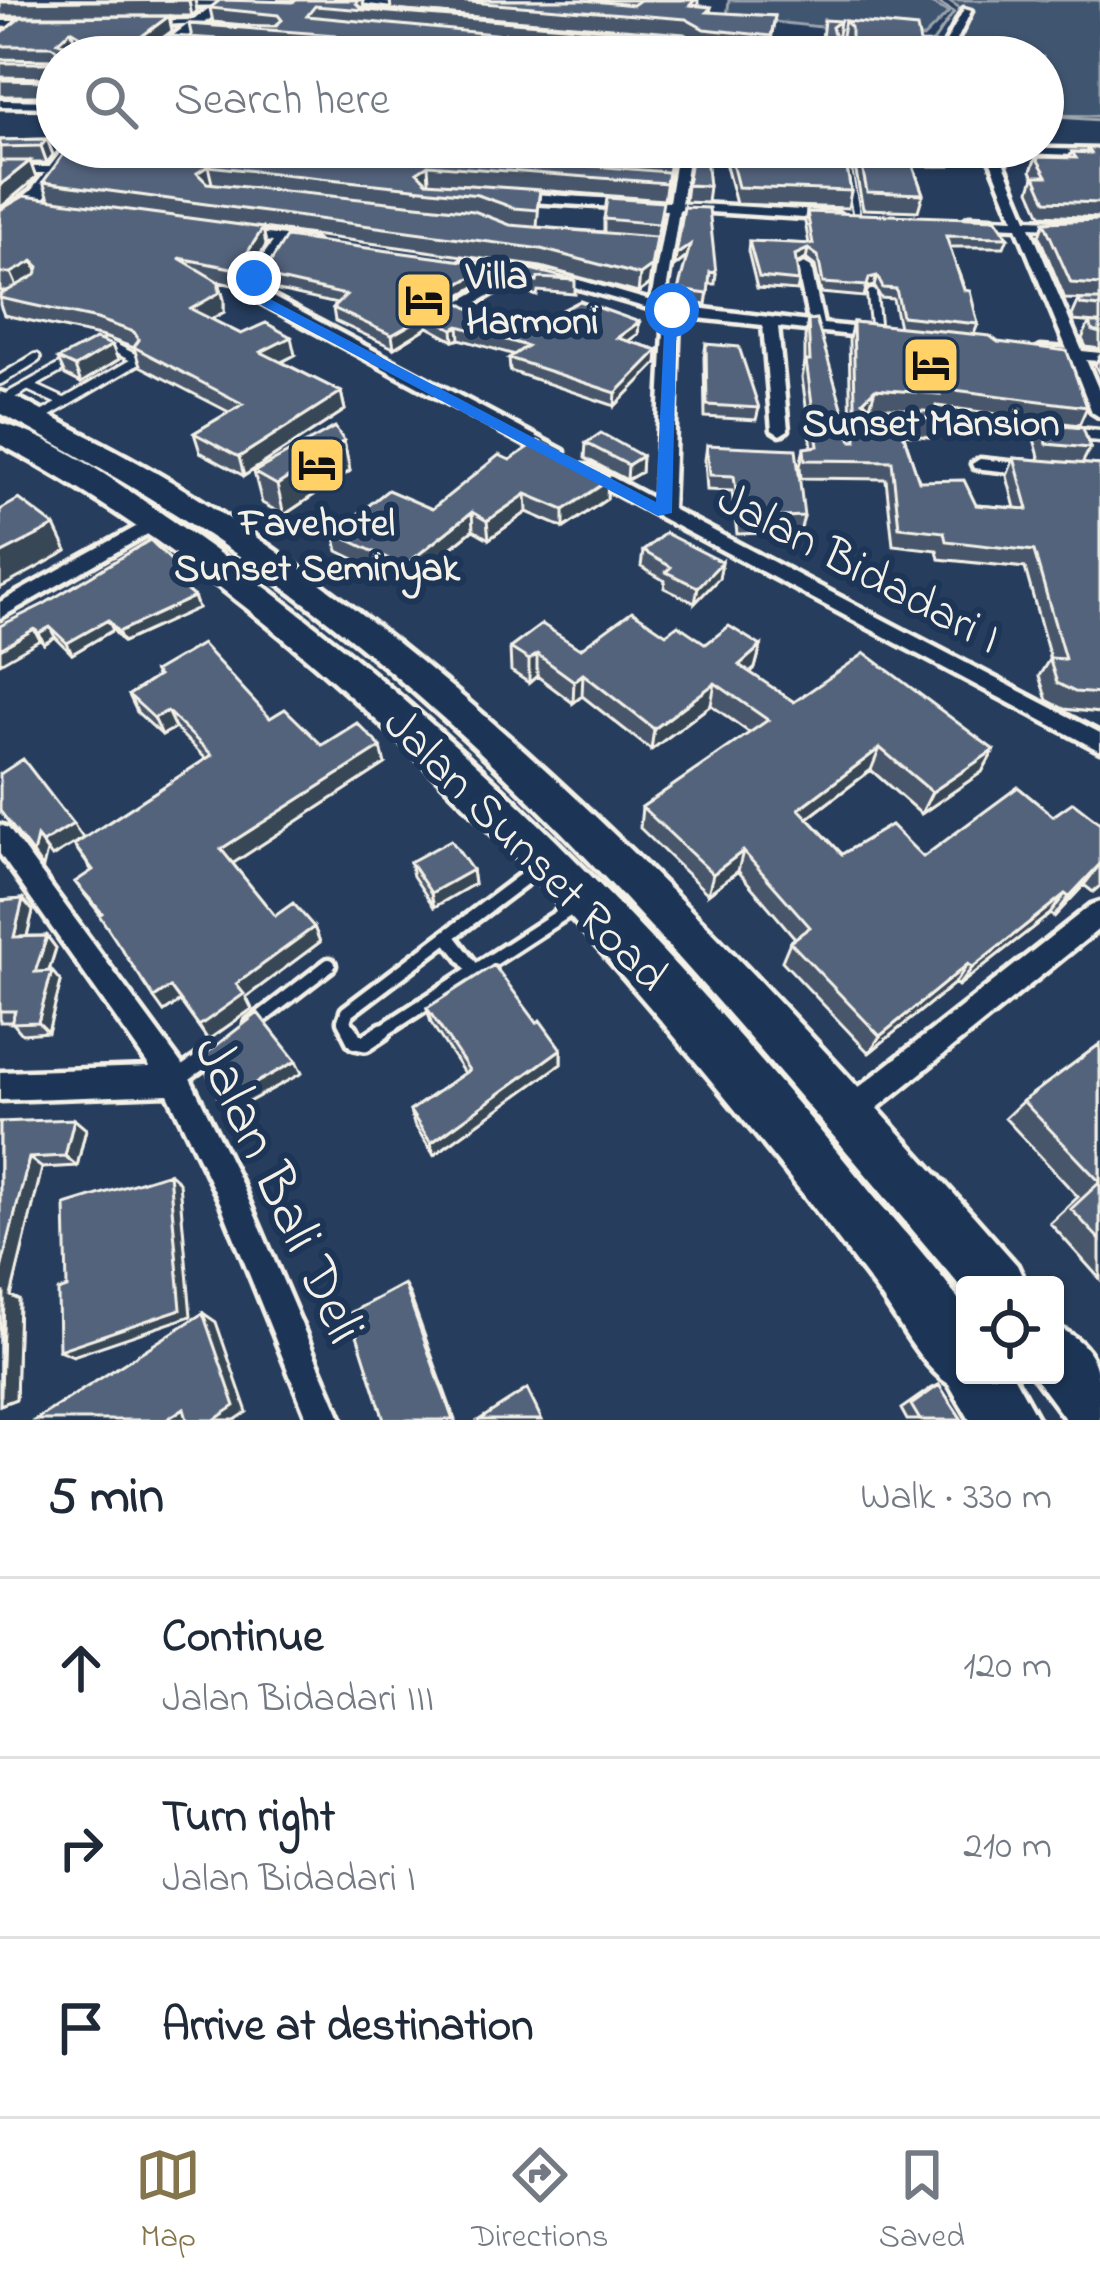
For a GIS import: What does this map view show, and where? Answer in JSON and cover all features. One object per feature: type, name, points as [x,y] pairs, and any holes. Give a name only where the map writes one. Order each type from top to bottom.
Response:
[{"type":"highway","name":"Jalan Sunset Road","points":[[22,407],[82,476],[154,524],[319,651],[466,780],[631,950],[956,1349]]},
{"type":"highway","name":"Jalan Sunset Road","points":[[22,407],[221,525],[424,685],[548,792],[848,1114],[989,1276]]},
{"type":"highway","points":[[1064,1368],[1100,1415]]},
{"type":"highway","points":[[982,1384],[1007,1420]]},
{"type":"street","points":[[340,0],[436,15],[365,15]]},
{"type":"street","points":[[184,36],[222,5]]},
{"type":"street","points":[[152,7],[244,5]]},
{"type":"street","points":[[0,11],[36,11]]},
{"type":"street","points":[[954,36],[967,11]]},
{"type":"street","points":[[0,24],[60,24]]},
{"type":"street","points":[[10,35],[20,24]]},
{"type":"street","points":[[139,24],[213,29]]},
{"type":"street","points":[[0,103],[36,104]]},
{"type":"street","points":[[1064,151],[1100,153]]},
{"type":"street","points":[[664,513],[665,247],[679,168]]},
{"type":"street","points":[[999,168],[1100,412]]},
{"type":"street","points":[[0,170],[58,170]]},
{"type":"street","points":[[0,223],[58,170]]},
{"type":"street","points":[[652,180],[676,182]]},
{"type":"street","points":[[491,195],[864,217]]},
{"type":"street","points":[[15,208],[49,207]]},
{"type":"street","points":[[956,220],[1100,226]]},
{"type":"street","points":[[222,233],[326,245]]},
{"type":"street","name":"Jalan Bidadari I","points":[[282,239],[253,284],[254,293],[268,303],[1100,743]]},
{"type":"street","points":[[643,245],[665,247]]},
{"type":"street","points":[[460,263],[520,272],[664,308],[896,336]]},
{"type":"street","points":[[804,267],[817,328]]},
{"type":"street","points":[[446,315],[520,272]]},
{"type":"street","points":[[582,300],[601,290]]},
{"type":"street","points":[[1055,307],[1078,307]]},
{"type":"street","points":[[770,322],[780,430]]},
{"type":"street","points":[[1065,329],[1082,330]]},
{"type":"street","points":[[1030,350],[1100,357]]},
{"type":"street","points":[[892,418],[1100,436]]},
{"type":"street","points":[[980,464],[1060,471]]},
{"type":"street","points":[[0,611],[154,524]]},
{"type":"street","name":"Jalan Bali Deli","points":[[0,835],[176,1080],[232,1195],[325,1420]]},
{"type":"street","points":[[848,1114],[1100,913]]},
{"type":"street","points":[[0,1086],[176,1080]]},
{"type":"lane","points":[[849,175],[864,217]]},
{"type":"lane","points":[[872,294],[876,334]]},
{"type":"lane","points":[[104,345],[137,358],[22,407],[104,345]]},
{"type":"lane","points":[[0,380],[36,358]]},
{"type":"lane","points":[[545,863],[346,1012],[344,1021],[355,1041],[365,1043],[583,901]]},
{"type":"lane","points":[[448,936],[476,971]]},
{"type":"lane","points":[[236,1035],[329,965]]},
{"type":"lane","points":[[176,1080],[218,1049]]},
{"type":"shaded area","points":[[729,0],[924,0],[949,12],[925,36],[904,36],[727,17]]},
{"type":"shaded area","points":[[948,0],[1100,0],[1100,116],[1064,115],[1064,36],[946,36],[960,8]]},
{"type":"building","points":[[0,0],[191,0],[0,2]]},
{"type":"building","points":[[220,0],[358,0],[360,7],[687,36],[315,6],[307,16],[504,35],[337,36],[189,24],[275,26],[282,20],[278,15],[210,8]]},
{"type":"building","points":[[445,0],[583,0],[633,5],[640,0],[695,0],[690,5],[711,7],[707,12],[775,16],[771,36],[704,29],[686,19]]},
{"type":"building","points":[[169,16],[142,36],[81,36],[71,30],[64,36],[36,36],[36,46],[0,46],[0,34],[21,17]]},
{"type":"building","points":[[824,20],[840,21],[832,27],[834,36],[822,36]]},
{"type":"building","points":[[845,21],[917,28],[919,36],[851,36]]},
{"type":"building","points":[[0,59],[36,60],[36,63],[0,63]]},
{"type":"building","points":[[36,78],[36,81],[0,80]]},
{"type":"building","points":[[36,139],[36,146],[0,147],[0,140]]},
{"type":"building","points":[[1088,148],[1100,148],[1100,203],[1046,201],[1035,176],[1047,176],[1042,168],[1064,168],[1064,158],[1076,158],[1072,152],[1091,153]]},
{"type":"building","points":[[0,161],[30,161],[0,185]]},
{"type":"building","points":[[53,168],[205,168],[197,173],[207,183],[474,211],[510,225],[656,237],[651,267],[640,275],[541,249],[43,182]]},
{"type":"building","points":[[227,168],[423,168],[417,172],[427,182],[540,190],[537,210],[514,208],[478,195]]},
{"type":"building","points":[[468,168],[619,168],[668,172],[666,183]]},
{"type":"building","points":[[690,168],[707,168],[709,186],[687,185]]},
{"type":"building","points":[[733,168],[847,168],[851,191],[738,187]]},
{"type":"building","points":[[862,168],[914,168],[923,194],[867,192]]},
{"type":"building","points":[[24,196],[263,228],[237,269],[179,258],[219,282],[219,293],[191,309],[241,334],[266,323],[291,337],[261,352],[341,392],[239,457],[194,433],[243,404],[134,347],[139,340],[134,332],[0,298],[36,275],[39,267],[33,261],[11,273],[0,273],[0,210]]},
{"type":"building","points":[[607,198],[663,202],[659,224],[604,219]]},
{"type":"building","points":[[684,207],[709,208],[716,273],[710,272],[708,294],[678,290],[690,245],[676,255]]},
{"type":"building","points":[[807,212],[996,219],[1008,237],[946,236],[964,290],[970,291],[978,324],[902,316],[896,289],[883,288],[877,276],[869,278],[867,286],[823,283],[818,256],[808,249],[795,255],[799,281],[759,277],[749,241],[813,244]]},
{"type":"building","points":[[1100,220],[1100,285],[1071,283],[1044,222]]},
{"type":"building","points":[[286,237],[492,265],[438,296],[436,309],[447,311],[460,303],[498,325],[498,336],[506,339],[580,301],[639,322],[617,338],[658,350],[616,393],[509,358],[527,346],[459,326],[453,329],[427,315],[392,335],[333,308],[346,295],[262,276]]},
{"type":"building","points":[[522,267],[575,280],[538,278],[537,282],[511,274]]},
{"type":"building","points":[[1079,300],[1100,300],[1100,307],[1081,305]]},
{"type":"building","points":[[816,319],[852,441],[856,441],[853,322],[990,336],[998,342],[1067,351],[1087,407],[939,388],[940,394],[875,389],[863,401],[868,406],[935,412],[935,419],[897,415],[919,481],[964,480],[976,505],[1028,509],[1014,458],[1100,465],[1100,694],[1075,692],[1057,683],[1049,658],[1065,659],[1034,551],[946,541],[944,532],[899,527],[892,461],[805,460],[804,448],[818,446],[806,361],[810,361],[808,320]]},
{"type":"building","points":[[96,339],[112,345],[75,367],[58,359]]},
{"type":"building","points":[[706,344],[739,347],[759,408],[707,405]]},
{"type":"building","points":[[1041,424],[1083,428],[1090,448],[1047,444]]},
{"type":"building","points":[[335,427],[344,441],[277,485],[254,472]]},
{"type":"building","points":[[601,433],[642,456],[628,465],[586,443]]},
{"type":"building","points":[[538,441],[608,476],[604,479],[608,481],[564,510],[526,494],[487,521],[472,512],[404,566],[334,533],[388,490],[432,509],[499,455],[510,460]]},
{"type":"building","points":[[707,445],[796,449],[804,516],[740,519],[734,476],[710,475]]},
{"type":"building","points":[[19,499],[55,526],[0,554],[0,510]]},
{"type":"building","points":[[665,533],[722,562],[698,587],[666,572],[671,567],[643,551]]},
{"type":"building","points":[[150,540],[188,577],[176,582],[194,597],[118,632],[108,620],[67,643],[50,627],[39,633],[34,629],[0,649],[0,626]]},
{"type":"building","points":[[632,611],[666,634],[678,625],[706,644],[729,626],[761,646],[739,665],[794,702],[865,653],[994,750],[932,792],[880,748],[799,809],[842,854],[891,825],[923,857],[1018,787],[1053,816],[1073,802],[1100,823],[1100,864],[1069,897],[1065,894],[972,968],[968,964],[880,1036],[790,942],[810,927],[743,851],[713,874],[642,807],[768,720],[715,683],[654,729],[583,674],[574,681],[537,654],[529,660],[510,648],[542,624],[580,649]]},
{"type":"building","points":[[202,644],[270,718],[285,709],[322,745],[357,723],[381,747],[221,849],[275,916],[293,903],[314,927],[236,984],[244,994],[199,1026],[170,987],[154,998],[99,915],[102,913],[75,882],[93,870],[74,845],[212,755],[167,711],[154,718],[129,695],[158,676],[154,672]]},
{"type":"building","points":[[23,759],[73,824],[42,843],[37,837],[33,854],[0,811],[0,774]]},
{"type":"building","points":[[451,840],[472,870],[431,893],[410,862]]},
{"type":"building","points":[[23,899],[14,937],[47,936],[35,972],[52,971],[38,1022],[11,1023],[15,1011],[0,1011],[0,901]]},
{"type":"building","points":[[494,965],[561,1049],[431,1143],[410,1111],[469,1070],[427,1008]]},
{"type":"building","points":[[258,1013],[296,1061],[220,1102],[200,1058]]},
{"type":"building","points":[[1100,1044],[1100,1182],[1023,1101]]},
{"type":"building","points":[[74,1119],[65,1156],[29,1158],[0,1273],[0,1122]]},
{"type":"building","points":[[169,1173],[181,1309],[59,1350],[58,1291],[67,1288],[65,1205]]},
{"type":"building","points":[[1100,1182],[1100,1240],[1071,1209]]},
{"type":"building","points":[[404,1284],[453,1420],[384,1420],[350,1313]]},
{"type":"building","points":[[4,1293],[1,1395],[0,1395],[0,1294]]},
{"type":"building","points":[[203,1313],[235,1406],[214,1420],[187,1420],[184,1408],[166,1420],[35,1420]]},
{"type":"building","points":[[939,1385],[962,1420],[920,1420],[911,1405]]},
{"type":"building","points":[[527,1389],[542,1420],[479,1420]]},
{"type":"waterway","points":[[934,0],[954,12],[937,36]]},
{"type":"waterway","points":[[1064,117],[1100,120]]},
{"type":"place","name":"Villa Harmoni","points":[[424,300]]},
{"type":"place","name":"Sunset Mansion","points":[[931,365]]},
{"type":"place","name":"Favehotel Sunset Seminyak","points":[[317,465]]},
{"type":"route","points":[[254,278],[254,293],[268,303],[664,513],[672,310]]}]
